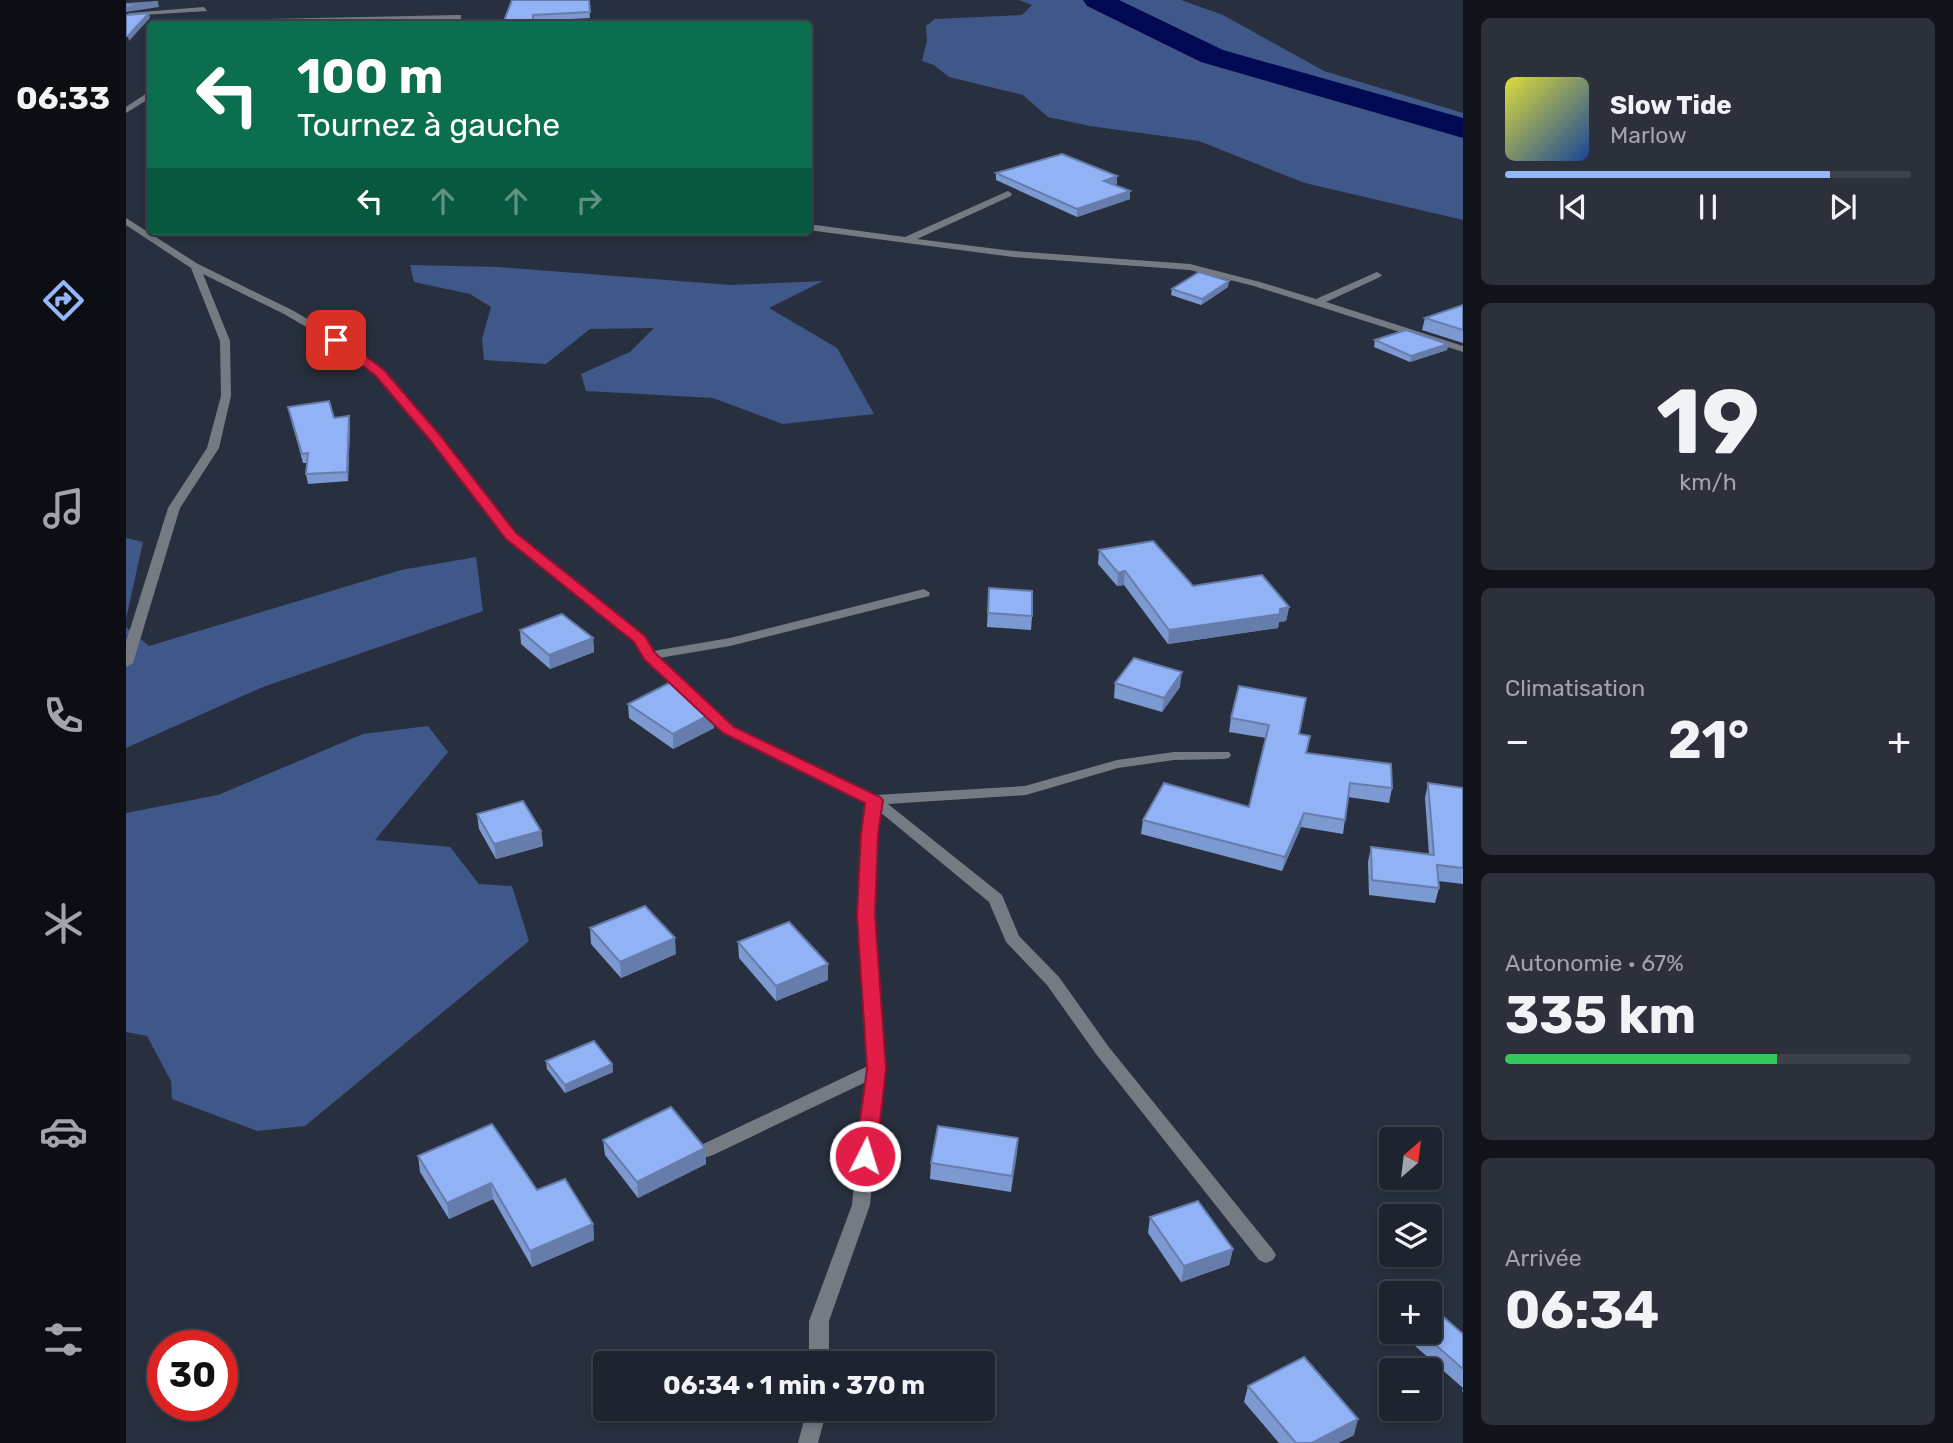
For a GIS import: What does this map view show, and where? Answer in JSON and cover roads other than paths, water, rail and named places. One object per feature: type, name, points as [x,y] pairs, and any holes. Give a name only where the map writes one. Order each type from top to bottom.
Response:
[{"type":"street","points":[[207,0],[204,9],[211,21]]},
{"type":"street","points":[[128,15],[204,9]]},
{"type":"street","points":[[275,21],[458,17]]},
{"type":"street","points":[[338,19],[343,21]]},
{"type":"street","points":[[126,111],[147,97]]},
{"type":"street","points":[[903,241],[1008,194]]},
{"type":"street","points":[[126,221],[147,235]]},
{"type":"street","points":[[812,229],[1013,254],[1190,267],[1463,349]]},
{"type":"street","points":[[147,235],[195,266],[288,312],[336,340],[379,372],[511,536],[640,640],[649,656],[728,730],[874,800],[996,899],[1012,938],[1053,981],[1102,1050],[1266,1255]]},
{"type":"street","points":[[126,663],[174,508],[213,448],[226,396],[225,341],[195,266]]},
{"type":"street","points":[[1316,303],[1377,275]]},
{"type":"street","points":[[649,656],[730,642],[924,593]]},
{"type":"street","points":[[874,800],[1026,790],[1117,764],[1174,756],[1224,755]]},
{"type":"street","points":[[820,1351],[819,1321],[861,1205],[870,1107],[877,1069],[866,915],[869,834],[874,800]]},
{"type":"street","points":[[707,1150],[877,1069]]},
{"type":"street","points":[[808,1443],[814,1421]]},
{"type":"waterway","points":[[1097,0],[1212,56],[1463,128]]}]
